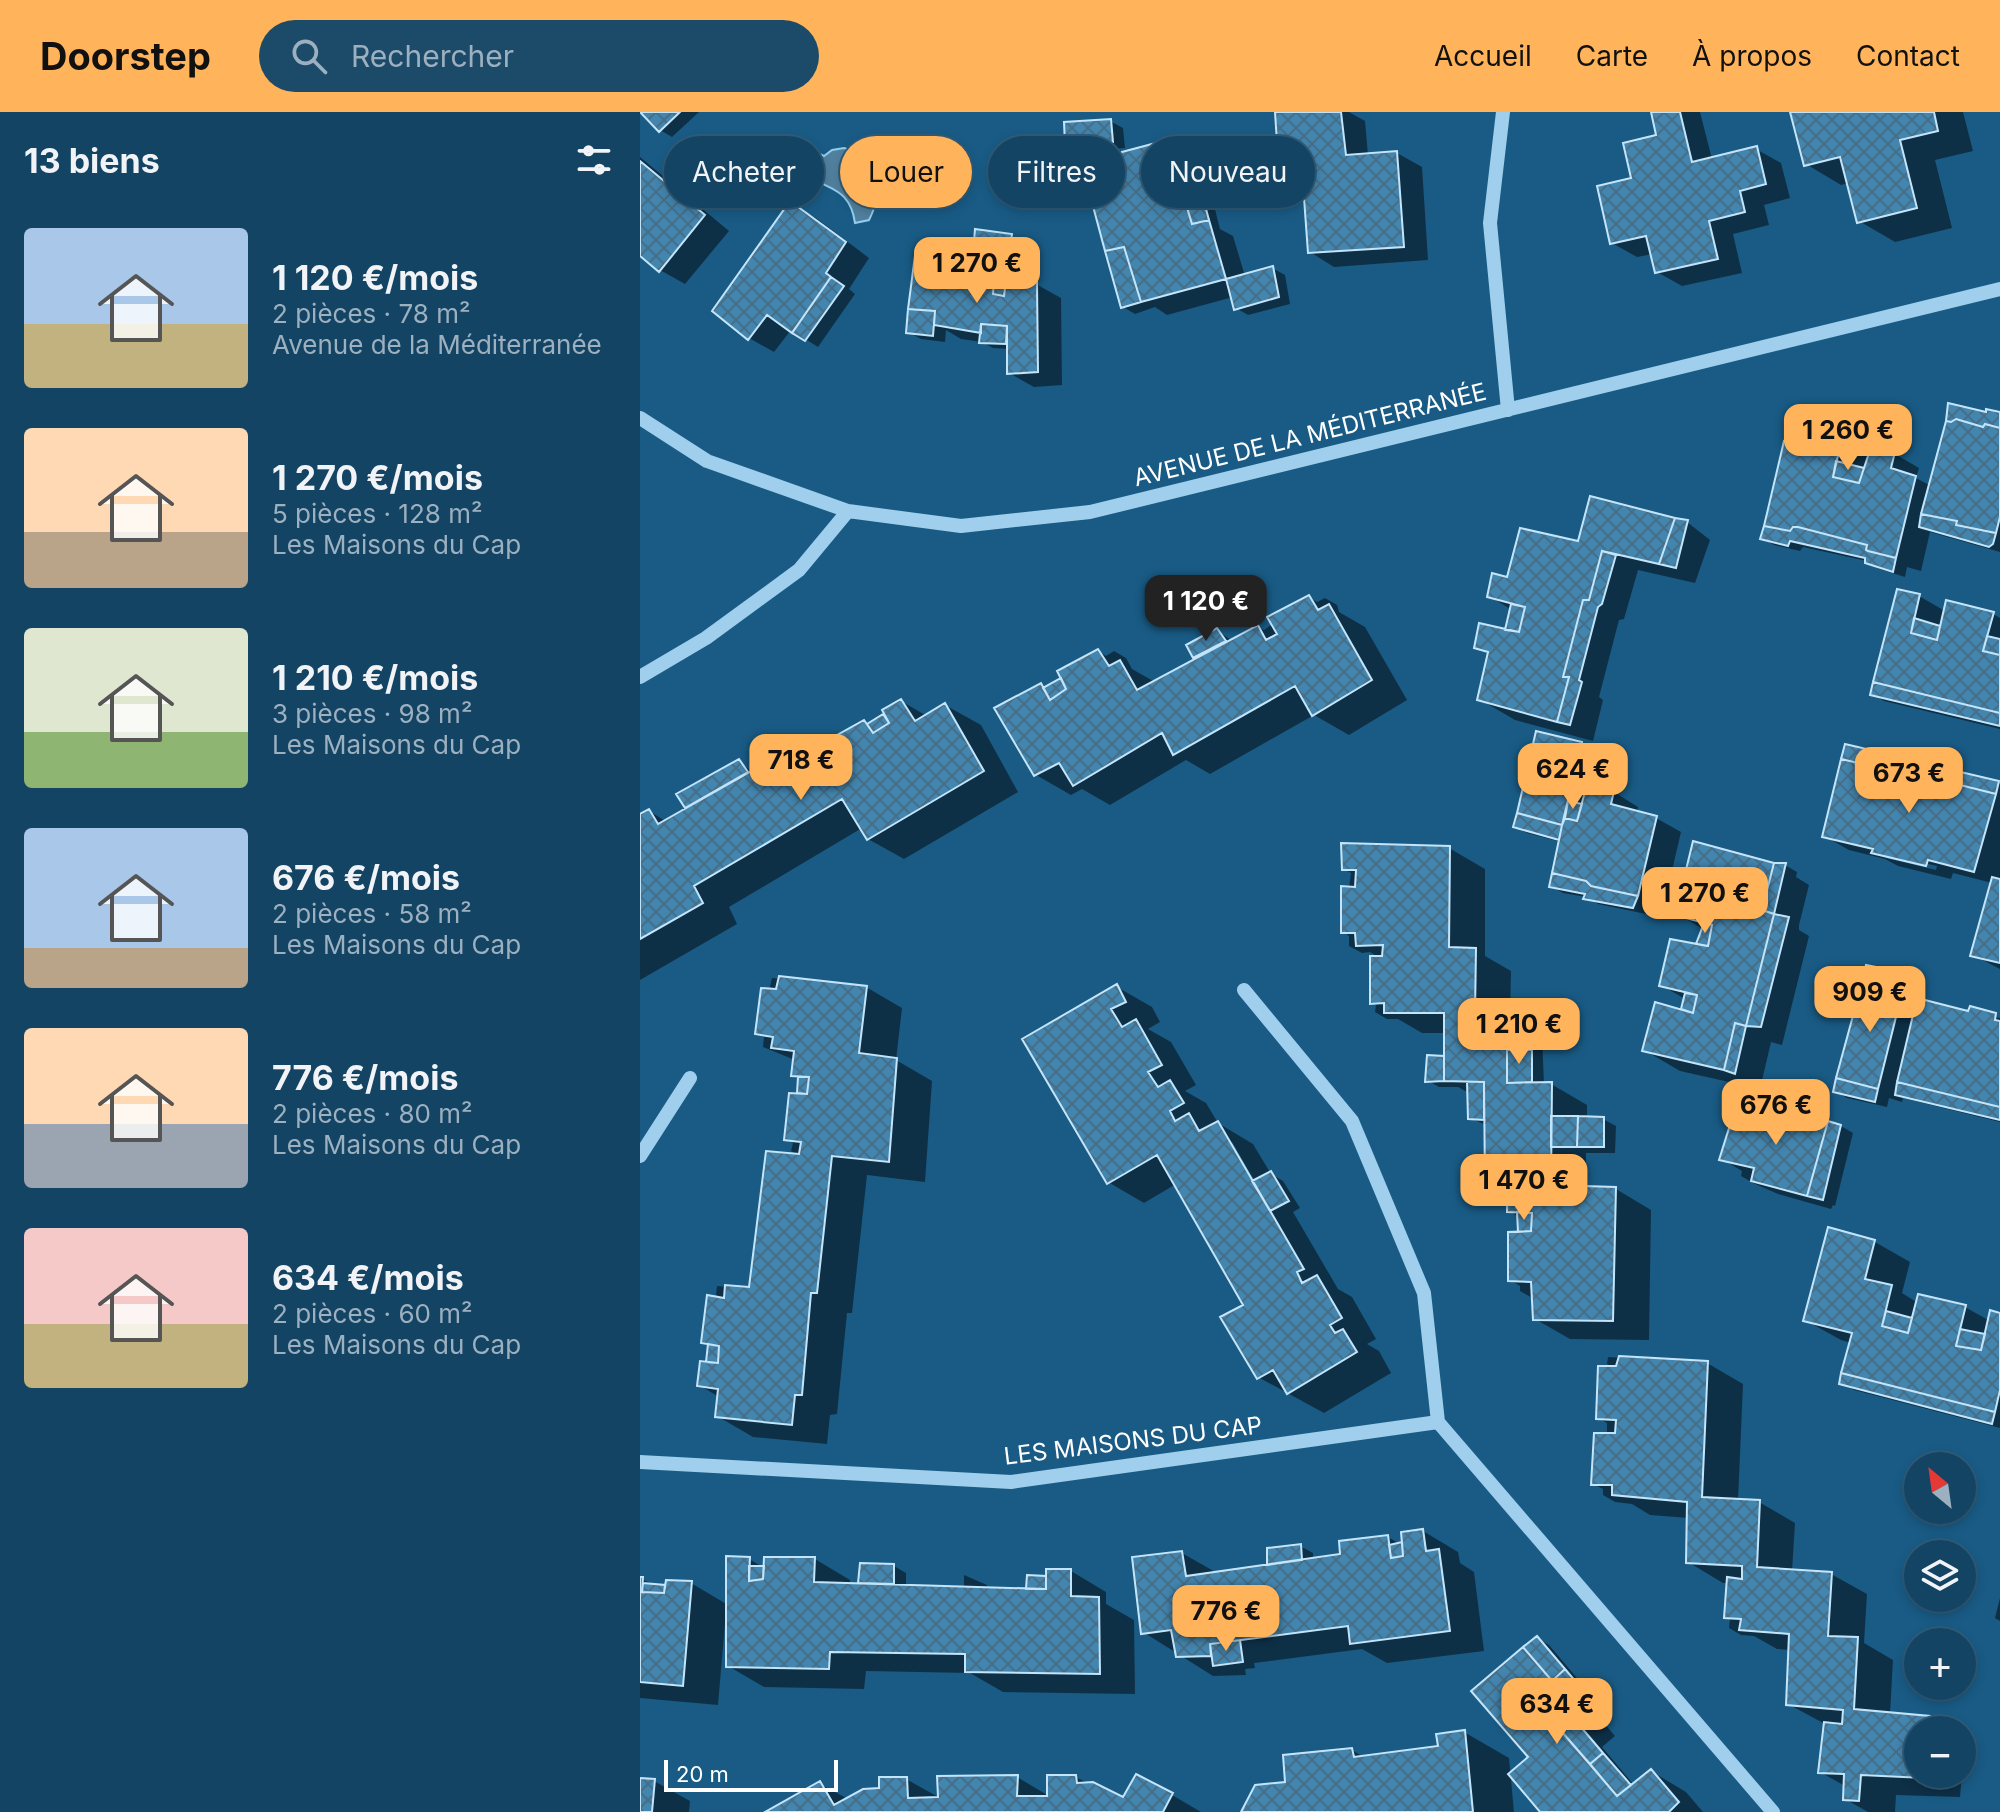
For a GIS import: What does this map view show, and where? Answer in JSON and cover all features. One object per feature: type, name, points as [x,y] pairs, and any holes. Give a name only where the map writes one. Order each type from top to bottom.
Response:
[{"type":"street","points":[[1503,112],[1490,223],[1508,410]]},
{"type":"street","name":"AVENUE DE LA MÉDITERRANÉE","points":[[640,418],[707,461],[848,511],[961,526],[1090,512],[2000,289]]},
{"type":"street","points":[[640,677],[706,638],[799,570],[848,511]]},
{"type":"street","points":[[1244,990],[1352,1121],[1424,1293],[1438,1422],[1773,1812]]},
{"type":"street","points":[[640,1156],[690,1078]]},
{"type":"street","name":"LES MAISONS DU CAP","points":[[640,1462],[1011,1482],[1438,1422]]},
{"type":"water","points":[[840,149],[840,193],[824,185],[824,156]]},
{"type":"water","points":[[874,208],[869,220],[855,223],[852,209]]},
{"type":"building","points":[[640,112],[680,112],[659,132]]},
{"type":"building","points":[[1275,112],[1341,112],[1346,155],[1397,151],[1404,247],[1308,253],[1305,208],[1315,208],[1315,136],[1277,136]]},
{"type":"building","points":[[1651,112],[1680,112],[1692,162],[1757,146],[1766,184],[1740,191],[1745,212],[1709,221],[1718,259],[1655,273],[1646,236],[1610,244],[1597,186],[1631,178],[1623,143],[1656,135]]},
{"type":"building","points":[[1790,112],[1934,112],[1938,131],[1900,140],[1917,208],[1857,223],[1840,157],[1804,166]]},
{"type":"building","points":[[1111,119],[1112,136],[1065,136],[1064,122]]},
{"type":"building","points":[[1141,147],[1141,208],[1187,208],[1192,224],[1209,220],[1226,279],[1141,302],[1124,247],[1105,251],[1093,208],[1125,208],[1125,151]]},
{"type":"building","points":[[640,161],[664,181],[664,208],[697,208],[705,215],[659,272],[640,256]]},
{"type":"building","points":[[785,208],[800,208],[846,242],[826,273],[831,277],[792,333],[767,315],[748,340],[712,311]]},
{"type":"building","points":[[1187,208],[1206,208],[1209,220],[1192,224]]},
{"type":"building","points":[[975,229],[1012,234],[1004,296],[993,294],[994,281],[968,280],[972,262],[945,259],[947,251],[973,253]]},
{"type":"building","points":[[1124,247],[1141,302],[1121,308],[1105,251]]},
{"type":"building","points":[[916,248],[947,251],[945,259],[972,262],[968,280],[994,281],[993,294],[1004,296],[1006,282],[1037,282],[1038,372],[1007,374],[1007,326],[981,324],[981,333],[934,325],[935,311],[908,309]]},
{"type":"building","points":[[1273,266],[1279,297],[1234,310],[1226,279]]},
{"type":"building","points":[[831,277],[844,286],[805,341],[792,333]]},
{"type":"building","points":[[908,309],[935,311],[933,336],[906,333]]},
{"type":"building","points":[[981,324],[1007,326],[1006,344],[979,343]]},
{"type":"building","points":[[1948,403],[2000,412],[2000,428],[1985,424],[1983,427],[1956,419],[1946,421]]},
{"type":"building","points":[[1956,419],[1983,427],[1985,424],[2000,428],[2000,517],[1996,533],[1921,514],[1946,421]]},
{"type":"building","points":[[1816,433],[1842,439],[1833,477],[1859,483],[1871,447],[1895,452],[1891,468],[1916,476],[1896,558],[1868,551],[1867,545],[1798,527],[1790,531],[1764,526],[1784,441],[1812,447]]},
{"type":"building","points":[[1836,461],[1864,468],[1859,483],[1833,477]]},
{"type":"building","points":[[1590,496],[1675,518],[1659,564],[1602,551],[1589,600],[1583,600],[1563,677],[1569,677],[1557,722],[1477,700],[1488,652],[1474,648],[1479,623],[1519,632],[1525,607],[1487,597],[1492,573],[1507,577],[1520,528],[1578,541]]},
{"type":"building","points":[[1921,514],[1996,533],[1993,544],[1989,547],[1919,527]]},
{"type":"building","points":[[1675,518],[1688,520],[1676,568],[1659,564]]},
{"type":"building","points":[[1764,526],[1790,531],[1798,527],[1867,545],[1868,551],[1896,558],[1893,572],[1865,563],[1865,558],[1790,541],[1788,546],[1760,539]]},
{"type":"building","points":[[1602,551],[1616,555],[1602,604],[1598,607],[1570,725],[1557,722],[1569,677],[1563,677],[1583,600],[1589,600]]},
{"type":"building","points":[[1897,589],[1920,594],[1911,633],[1937,640],[1946,600],[1994,612],[1983,651],[2000,655],[2000,713],[1873,682]]},
{"type":"building","points":[[1309,595],[1318,610],[1329,604],[1372,680],[1312,716],[1295,686],[1173,755],[1162,733],[1073,786],[1059,763],[1034,776],[994,708],[1041,683],[1050,700],[1066,689],[1057,671],[1098,649],[1109,666],[1120,660],[1137,690],[1258,625],[1266,640],[1277,634],[1267,617]]},
{"type":"building","points":[[1511,604],[1525,607],[1519,632],[1505,630]]},
{"type":"building","points":[[1914,618],[1940,626],[1937,640],[1911,633]]},
{"type":"building","points":[[1217,628],[1226,641],[1193,658],[1186,645]]},
{"type":"building","points":[[1987,636],[2000,639],[2000,655],[1983,651]]},
{"type":"building","points":[[1061,678],[1066,689],[1050,700],[1043,688]]},
{"type":"building","points":[[1873,682],[2000,713],[2000,726],[1870,695]]},
{"type":"building","points":[[901,699],[915,721],[945,703],[984,771],[867,840],[842,799],[694,886],[703,903],[640,939],[640,814],[649,809],[658,824],[806,740],[820,763],[830,756],[823,743],[864,720],[873,733],[889,723],[882,710]]},
{"type":"building","points":[[883,714],[889,723],[873,733],[867,724]]},
{"type":"building","points":[[1536,731],[1582,742],[1562,825],[1517,813]]},
{"type":"building","points":[[1845,744],[1953,765],[1952,770],[1999,781],[1996,794],[1948,782],[1948,777],[1895,764],[1892,771],[1841,759]]},
{"type":"building","points":[[739,759],[748,772],[685,808],[676,794]]},
{"type":"building","points":[[1841,759],[1892,771],[1895,764],[1948,777],[1948,782],[1996,794],[1974,872],[1928,860],[1926,866],[1822,837]]},
{"type":"building","points":[[1587,784],[1614,791],[1611,804],[1657,816],[1638,896],[1591,886],[1586,881],[1552,873],[1562,825],[1565,818],[1577,821]]},
{"type":"building","points":[[1568,801],[1582,804],[1577,821],[1565,818]]},
{"type":"building","points":[[1517,813],[1562,825],[1559,840],[1513,827]]},
{"type":"building","points":[[1693,841],[1774,863],[1762,910],[1774,914],[1746,1026],[1735,1023],[1724,1070],[1642,1051],[1655,1002],[1693,1013],[1697,995],[1659,986],[1670,939],[1708,946],[1712,925],[1675,915]]},
{"type":"building","points":[[1341,843],[1450,846],[1449,947],[1476,948],[1475,1014],[1507,1013],[1507,1083],[1552,1082],[1551,1185],[1616,1187],[1613,1321],[1533,1320],[1531,1282],[1508,1281],[1508,1232],[1531,1231],[1532,1213],[1507,1212],[1507,1187],[1485,1186],[1484,1082],[1444,1081],[1444,1013],[1384,1013],[1384,1003],[1370,1004],[1370,956],[1382,956],[1383,945],[1356,946],[1355,933],[1341,933],[1341,886],[1355,887],[1356,870],[1342,870]]},
{"type":"building","points":[[1774,863],[1786,863],[1774,914],[1762,910]]},
{"type":"building","points":[[1552,873],[1586,881],[1591,886],[1638,896],[1633,908],[1583,899],[1585,894],[1549,887]]},
{"type":"building","points":[[1992,877],[2000,879],[2000,963],[1970,956]]},
{"type":"building","points":[[1774,914],[1789,917],[1761,1027],[1746,1026]]},
{"type":"building","points":[[1704,923],[1712,925],[1708,946],[1696,944]]},
{"type":"building","points":[[1866,965],[1907,973],[1903,989],[1863,979]]},
{"type":"building","points":[[779,976],[867,986],[859,1053],[897,1058],[889,1162],[832,1156],[817,1293],[811,1293],[802,1395],[795,1395],[792,1425],[715,1417],[718,1389],[697,1386],[700,1361],[718,1363],[719,1346],[701,1343],[707,1295],[724,1298],[725,1285],[749,1287],[766,1151],[799,1154],[801,1142],[784,1140],[789,1093],[807,1094],[809,1077],[791,1076],[794,1051],[771,1048],[773,1037],[755,1034],[761,988],[776,989]]},
{"type":"building","points":[[1863,979],[1903,989],[1878,1089],[1836,1078]]},
{"type":"building","points":[[1117,984],[1126,1002],[1111,1009],[1122,1027],[1136,1019],[1162,1065],[1148,1072],[1158,1087],[1170,1080],[1184,1103],[1170,1111],[1175,1121],[1189,1113],[1199,1131],[1218,1121],[1304,1269],[1297,1272],[1302,1283],[1317,1275],[1342,1318],[1330,1325],[1335,1333],[1343,1329],[1357,1352],[1287,1394],[1273,1370],[1257,1379],[1220,1317],[1243,1305],[1157,1155],[1107,1184],[1022,1039]]},
{"type":"building","points":[[1685,993],[1697,995],[1693,1013],[1681,1009]]},
{"type":"building","points":[[1917,998],[1968,1011],[1970,1006],[1996,1013],[1995,1020],[2000,1021],[2000,1107],[1897,1082]]},
{"type":"building","points":[[1735,1023],[1746,1026],[1735,1074],[1724,1070]]},
{"type":"building","points":[[1507,1050],[1532,1050],[1532,1082],[1507,1083]]},
{"type":"building","points":[[1427,1055],[1444,1056],[1444,1081],[1425,1082]]},
{"type":"building","points":[[798,1077],[809,1077],[807,1094],[797,1093]]},
{"type":"building","points":[[1836,1078],[1878,1089],[1875,1102],[1833,1092]]},
{"type":"building","points":[[1467,1082],[1484,1082],[1484,1120],[1468,1119]]},
{"type":"building","points":[[1897,1082],[2000,1107],[2000,1120],[1895,1095]]},
{"type":"building","points":[[1760,1101],[1772,1105],[1767,1118],[1755,1115]]},
{"type":"building","points":[[1772,1105],[1828,1121],[1807,1196],[1751,1181],[1754,1168],[1719,1160],[1735,1109],[1767,1118]]},
{"type":"building","points":[[1551,1116],[1578,1116],[1577,1147],[1551,1147]]},
{"type":"building","points":[[1578,1116],[1604,1117],[1604,1147],[1577,1147]]},
{"type":"building","points":[[1828,1121],[1841,1125],[1823,1200],[1807,1196]]},
{"type":"building","points":[[1271,1171],[1289,1201],[1270,1211],[1252,1181]]},
{"type":"building","points":[[1517,1212],[1532,1213],[1531,1231],[1518,1232]]},
{"type":"building","points":[[1828,1227],[1875,1240],[1865,1279],[1892,1285],[1882,1326],[1908,1333],[1918,1294],[1966,1305],[1956,1346],[1981,1350],[1990,1310],[2000,1313],[2000,1390],[1995,1412],[1841,1373],[1852,1333],[1803,1321]]},
{"type":"building","points":[[1886,1311],[1912,1318],[1908,1333],[1882,1326]]},
{"type":"building","points":[[1960,1329],[1985,1334],[1981,1350],[1956,1346]]},
{"type":"building","points":[[708,1344],[719,1346],[718,1363],[706,1362]]},
{"type":"building","points":[[1619,1356],[1708,1361],[1702,1497],[1760,1500],[1757,1567],[1832,1572],[1828,1636],[1858,1637],[1854,1709],[1930,1716],[1904,1716],[1904,1777],[1861,1775],[1859,1801],[1843,1800],[1844,1774],[1818,1773],[1824,1722],[1842,1724],[1843,1710],[1786,1705],[1789,1634],[1739,1630],[1741,1619],[1724,1618],[1727,1577],[1742,1579],[1742,1566],[1686,1563],[1687,1502],[1612,1495],[1612,1485],[1591,1485],[1594,1433],[1615,1433],[1616,1420],[1596,1419],[1598,1366],[1616,1366]]},
{"type":"building","points":[[1841,1373],[1995,1412],[1992,1424],[1839,1384]]},
{"type":"building","points":[[1423,1529],[1426,1551],[1439,1549],[1450,1631],[1350,1644],[1348,1626],[1210,1644],[1211,1656],[1176,1657],[1171,1630],[1141,1634],[1132,1557],[1182,1551],[1186,1576],[1340,1554],[1339,1541],[1388,1535],[1391,1558],[1403,1556],[1401,1532]]},
{"type":"building","points":[[1402,1542],[1403,1556],[1391,1558],[1389,1545]]},
{"type":"building","points":[[1301,1544],[1302,1560],[1267,1565],[1267,1548]]},
{"type":"building","points":[[726,1556],[750,1557],[749,1581],[763,1579],[764,1557],[815,1557],[814,1582],[1046,1589],[1046,1569],[1071,1569],[1071,1596],[1099,1597],[1100,1674],[965,1672],[965,1654],[830,1652],[829,1669],[726,1667]]},
{"type":"building","points":[[860,1563],[894,1564],[894,1584],[858,1583]]},
{"type":"building","points":[[749,1566],[764,1566],[763,1579],[749,1581]]},
{"type":"building","points":[[1027,1575],[1046,1576],[1046,1589],[1026,1589]]},
{"type":"building","points":[[640,1577],[643,1577],[642,1592],[664,1593],[666,1580],[692,1581],[683,1686],[640,1682]]},
{"type":"building","points":[[643,1583],[665,1585],[664,1593],[642,1592]]},
{"type":"building","points":[[1537,1636],[1565,1669],[1552,1681],[1523,1647]]},
{"type":"building","points":[[1240,1640],[1243,1662],[1213,1666],[1210,1644]]},
{"type":"building","points":[[1523,1647],[1580,1713],[1562,1732],[1617,1796],[1651,1769],[1679,1802],[1669,1812],[1540,1812],[1508,1774],[1528,1757],[1471,1691]]},
{"type":"building","points":[[1565,1669],[1593,1702],[1580,1713],[1552,1681]]},
{"type":"building","points":[[1575,1720],[1603,1753],[1590,1764],[1562,1732]]},
{"type":"building","points":[[1465,1730],[1473,1812],[1241,1812],[1255,1785],[1285,1782],[1283,1755],[1352,1748],[1354,1757],[1438,1746],[1436,1734]]},
{"type":"building","points":[[1603,1753],[1631,1785],[1617,1796],[1590,1764]]},
{"type":"building","points":[[1136,1774],[1173,1793],[1163,1812],[765,1812],[820,1781],[834,1805],[863,1789],[879,1788],[879,1777],[907,1777],[908,1798],[938,1797],[937,1776],[1018,1775],[1017,1796],[1047,1796],[1047,1775],[1076,1775],[1077,1783],[1093,1782],[1123,1797]]},
{"type":"building","points":[[640,1778],[655,1779],[652,1812],[640,1812]]}]
